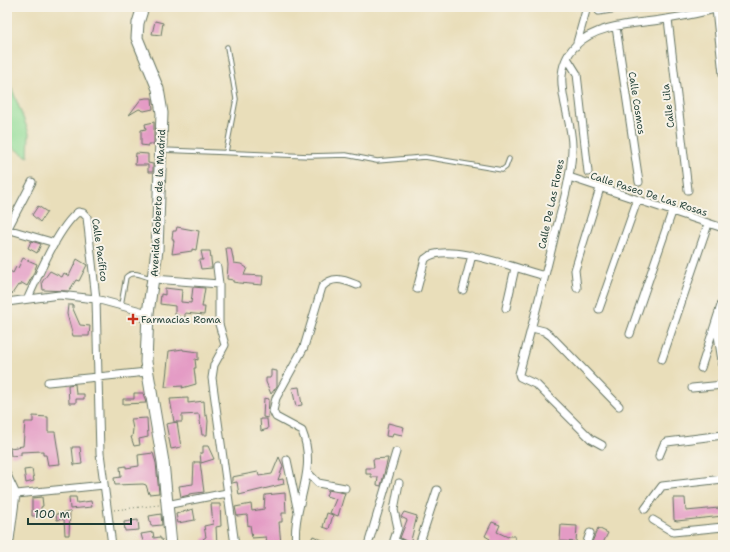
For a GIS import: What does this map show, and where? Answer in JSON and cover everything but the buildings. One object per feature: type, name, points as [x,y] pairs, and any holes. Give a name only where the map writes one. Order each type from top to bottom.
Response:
[{"type":"main road","name":"Avenida Roberto de la Madrid","points":[[143,7],[138,23],[137,38],[161,100],[161,150],[157,250],[148,313],[145,352],[147,372],[163,462],[171,545]]},
{"type":"street","points":[[576,46],[587,7]]},
{"type":"street","points":[[599,11],[624,7]]},
{"type":"street","name":"Calle De Las Flores","points":[[602,445],[591,439],[537,385],[520,377],[569,177],[572,142],[571,129],[560,86],[567,58],[576,46],[593,34],[616,27],[668,19],[723,7]]},
{"type":"street","points":[[716,9],[723,74]]},
{"type":"street","name":"Calle Lila","points":[[668,19],[688,190]]},
{"type":"street","name":"Calle Cosmos","points":[[616,27],[639,182]]},
{"type":"street","points":[[567,58],[577,74],[588,172]]},
{"type":"street","name":"Calle Paseo De Las Rosas","points":[[569,177],[637,201],[723,228]]},
{"type":"street","points":[[32,182],[7,230],[55,243]]},
{"type":"street","points":[[577,288],[575,270],[600,188]]},
{"type":"street","points":[[599,309],[637,201]]},
{"type":"street","name":"Calle Pacífico","points":[[28,298],[55,243],[73,216],[78,212],[83,213],[87,217],[96,299]]},
{"type":"street","points":[[630,334],[672,212]]},
{"type":"street","points":[[662,359],[708,224]]},
{"type":"street","points":[[417,289],[425,259],[427,257],[448,253],[472,255],[545,276]]},
{"type":"street","points":[[463,290],[472,255]]},
{"type":"street","points":[[217,267],[219,284],[219,324],[225,345],[214,365],[212,378],[235,545]]},
{"type":"street","points":[[506,308],[515,268]]},
{"type":"street","points":[[296,545],[295,532],[308,473],[305,440],[302,431],[286,421],[276,417],[273,411],[276,398],[304,347],[322,287],[327,281],[334,278],[346,280],[357,285]]},
{"type":"street","points":[[154,279],[219,284]]},
{"type":"street","points":[[7,302],[59,295],[96,299],[148,313]]},
{"type":"street","points":[[96,299],[100,453],[112,545]]},
{"type":"street","points":[[701,368],[723,299]]},
{"type":"street","points":[[716,321],[723,367]]},
{"type":"street","points":[[532,328],[551,336],[619,406]]},
{"type":"street","points":[[48,382],[147,372]]},
{"type":"street","points":[[692,388],[723,386]]},
{"type":"street","points":[[659,456],[664,444],[667,442],[723,435]]},
{"type":"street","points":[[368,545],[396,452]]},
{"type":"street","points":[[287,460],[299,515]]},
{"type":"street","points":[[308,473],[318,483],[345,488]]},
{"type":"street","points":[[7,475],[16,494],[10,540]]},
{"type":"street","points":[[646,509],[662,486],[723,479]]},
{"type":"street","points":[[400,483],[394,510],[398,528],[394,540],[403,545]]},
{"type":"street","points":[[7,495],[104,485]]},
{"type":"street","points":[[419,545],[437,490]]},
{"type":"street","points":[[166,505],[227,493]]},
{"type":"street","points":[[653,520],[672,532],[723,527]]},
{"type":"street","points":[[586,545],[590,533]]},
{"type":"lane","points":[[226,152],[236,99],[228,47]]},
{"type":"lane","points":[[161,150],[309,156],[346,155],[377,161],[425,157],[498,170],[505,168],[509,160]]},
{"type":"lane","points":[[120,306],[126,276],[128,274],[132,273],[154,279]]},
{"type":"path","points":[[108,510],[166,505]]},
{"type":"green space","points":[[7,76],[29,133],[28,157],[7,144]]},
{"type":"place","name":"Farmacias Roma","points":[[133,319]]}]
